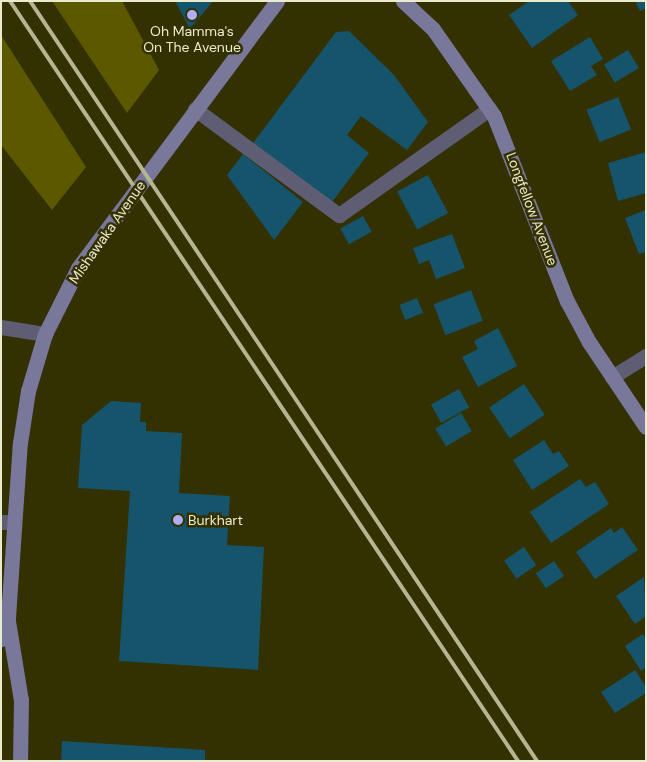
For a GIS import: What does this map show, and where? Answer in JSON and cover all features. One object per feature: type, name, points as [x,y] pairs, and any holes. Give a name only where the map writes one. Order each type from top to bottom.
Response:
[{"type":"main road","name":"Mishawaka Avenue","points":[[20,761],[21,700],[8,617],[7,522],[28,391],[45,334],[78,268],[277,1]]},
{"type":"main road","name":"Longfellow Avenue","points":[[403,1],[433,29],[490,109],[517,166],[567,301],[612,377],[646,427]]},
{"type":"main road","name":"Mishawaka Avenue","points":[[1,639],[8,617]]},
{"type":"street","points":[[195,109],[340,215],[490,109]]},
{"type":"street","points":[[1,327],[45,334]]},
{"type":"street","points":[[612,377],[646,356]]},
{"type":"shaded area","points":[[52,1],[122,1],[159,70],[127,113]]},
{"type":"shaded area","points":[[1,35],[86,167],[52,210],[1,145]]},
{"type":"building","name":"Oh Mamma's On The Avenue","points":[[175,1],[213,1],[190,29]]},
{"type":"building","points":[[529,1],[568,1],[578,15],[532,48],[509,15]]},
{"type":"building","points":[[635,1],[646,1],[646,8],[640,11]]},
{"type":"building","points":[[349,31],[394,75],[428,122],[407,150],[361,116],[347,135],[369,153],[332,202],[253,143],[336,32]]},
{"type":"building","points":[[590,37],[603,59],[591,66],[597,75],[570,91],[551,61]]},
{"type":"building","points":[[628,50],[639,68],[615,82],[604,64]]},
{"type":"building","points":[[618,97],[631,129],[600,142],[586,110]]},
{"type":"building","points":[[646,152],[646,193],[618,201],[608,163]]},
{"type":"building","points":[[243,154],[303,202],[274,240],[227,175]]},
{"type":"building","points":[[428,175],[448,213],[417,229],[397,191]]},
{"type":"building","points":[[646,210],[646,252],[639,254],[625,218]]},
{"type":"building","points":[[363,216],[372,232],[349,244],[340,229]]},
{"type":"building","points":[[452,234],[465,268],[436,279],[429,260],[419,264],[413,248]]},
{"type":"building","points":[[471,290],[483,321],[445,335],[434,304]]},
{"type":"building","points":[[417,298],[423,313],[405,320],[399,305]]},
{"type":"building","points":[[498,328],[517,366],[478,387],[462,357],[478,349],[474,341]]},
{"type":"building","points":[[524,384],[545,415],[510,438],[489,407]]},
{"type":"building","points":[[459,389],[469,407],[441,423],[431,405]]},
{"type":"building","name":"Burkhart","points":[[111,401],[141,403],[140,422],[146,422],[146,431],[182,433],[179,493],[230,496],[227,545],[264,547],[258,670],[119,661],[130,491],[78,488],[82,425]]},
{"type":"building","points":[[461,413],[472,431],[446,446],[435,428]]},
{"type":"building","points":[[544,440],[553,454],[559,451],[569,466],[532,490],[513,460]]},
{"type":"building","points":[[580,479],[586,487],[595,482],[609,504],[551,543],[530,512]]},
{"type":"building","points":[[622,527],[638,550],[595,579],[576,552],[611,528],[614,533]]},
{"type":"building","points":[[524,547],[536,565],[516,579],[504,560]]},
{"type":"building","points":[[554,561],[564,576],[546,588],[536,573]]},
{"type":"building","points":[[644,577],[646,616],[635,624],[616,596]]},
{"type":"building","points":[[643,634],[646,639],[646,667],[641,671],[625,646]]},
{"type":"building","points":[[635,670],[646,687],[646,693],[615,713],[601,692]]},
{"type":"building","points":[[62,741],[205,750],[205,761],[61,761]]},
{"type":"railway","points":[[10,1],[518,761]]},
{"type":"railway","points":[[30,1],[537,761]]},
{"type":"place","name":"Oh Mamma's On The Avenue","points":[[192,15]]},
{"type":"place","name":"Burkhart","points":[[178,520]]}]
